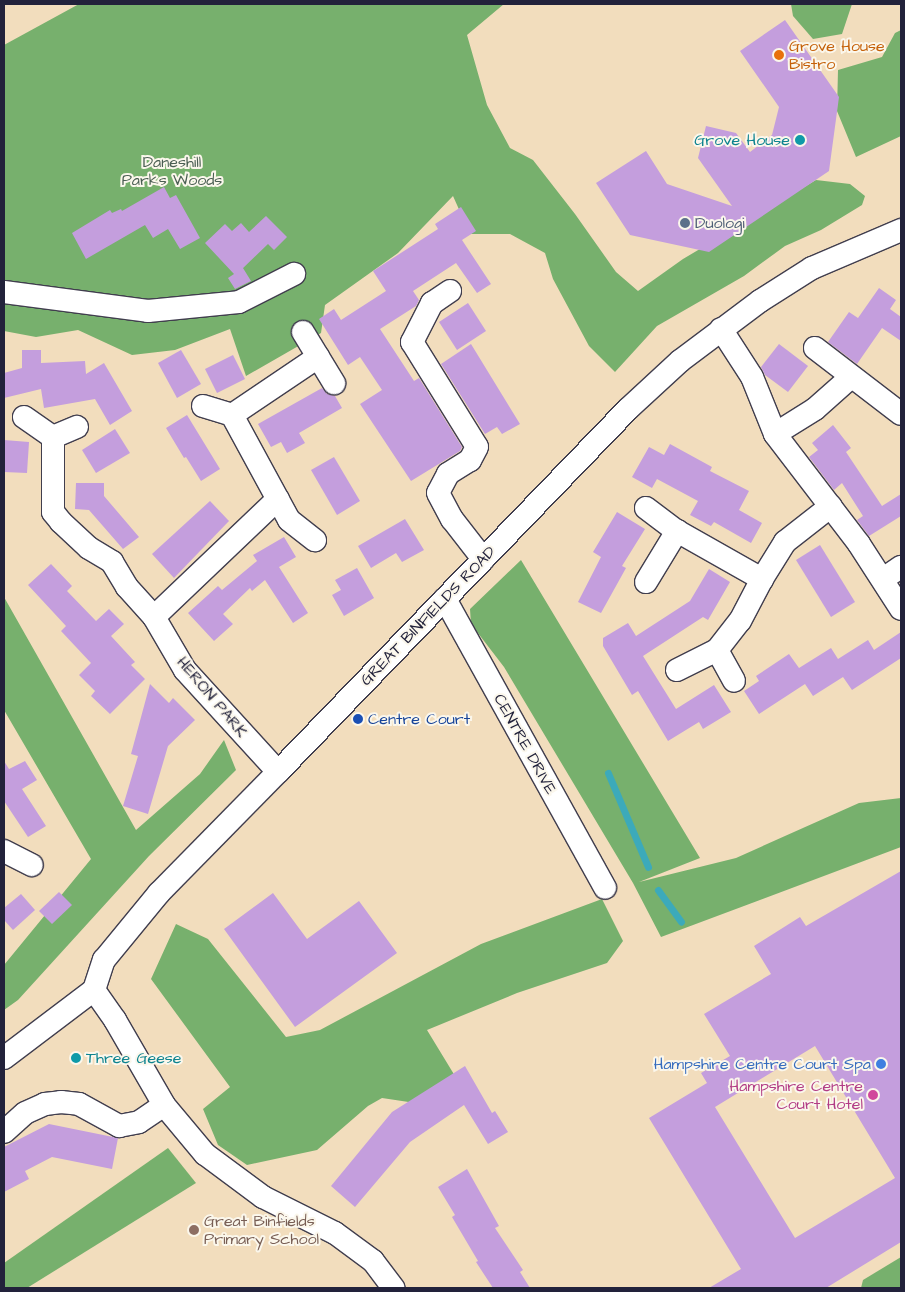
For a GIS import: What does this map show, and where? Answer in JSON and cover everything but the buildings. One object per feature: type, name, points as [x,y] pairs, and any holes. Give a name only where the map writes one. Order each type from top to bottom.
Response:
[{"type":"street","name":"GREAT BINFIELDS ROAD","points":[[94,990],[104,960],[159,893],[628,408],[680,361],[721,329],[812,268],[901,230]]},
{"type":"street","points":[[4,292],[148,311],[239,302],[294,274]]},
{"type":"street","points":[[450,291],[432,303],[412,342],[477,447],[470,460],[448,474],[438,493],[452,519],[484,559]]},
{"type":"street","points":[[721,329],[752,377],[775,434],[831,506],[883,579],[901,609]]},
{"type":"street","points":[[303,332],[334,383]]},
{"type":"street","points":[[815,348],[901,414]]},
{"type":"street","points":[[232,415],[318,358]]},
{"type":"street","points":[[775,434],[815,410],[851,377]]},
{"type":"street","points":[[204,406],[232,415],[289,520],[315,540]]},
{"type":"street","points":[[24,417],[53,437],[77,427]]},
{"type":"street","name":"HERON PARK","points":[[53,437],[54,512],[61,522],[89,548],[112,562],[127,587],[154,617],[185,670],[278,772]]},
{"type":"street","points":[[154,617],[278,500]]},
{"type":"street","points":[[677,670],[717,650],[740,621],[762,579],[785,542],[831,506]]},
{"type":"street","points":[[646,508],[678,530],[762,579]]},
{"type":"street","points":[[646,582],[678,530]]},
{"type":"street","points":[[883,579],[901,567]]},
{"type":"street","name":"CENTRE DRIVE","points":[[445,599],[605,888]]},
{"type":"street","points":[[717,650],[734,681]]},
{"type":"street","points":[[4,851],[32,865]]},
{"type":"street","points":[[4,1058],[94,990],[164,1105],[206,1154],[263,1196],[335,1233],[374,1261],[393,1288]]},
{"type":"street","points":[[4,1132],[25,1113],[45,1104],[61,1102],[79,1104],[119,1126],[139,1122],[164,1105]]},
{"type":"green space","name":"Daneshill Parks Woods","points":[[79,4],[504,4],[467,35],[487,105],[510,148],[533,160],[575,214],[616,272],[638,291],[683,259],[816,180],[850,184],[865,196],[862,205],[821,230],[785,246],[744,276],[657,326],[615,372],[589,346],[553,279],[545,253],[510,234],[470,234],[453,196],[398,253],[325,305],[321,333],[246,376],[230,329],[175,350],[132,355],[78,330],[36,337],[4,331],[4,45]]},
{"type":"green space","points":[[791,4],[852,4],[842,34],[813,39],[793,16]]},
{"type":"green space","points":[[901,30],[901,136],[856,157],[837,111],[838,70],[882,57],[895,33]]},
{"type":"green space","points":[[521,560],[700,858],[639,882],[736,858],[859,803],[901,798],[901,847],[661,937],[633,883],[504,667],[471,624],[470,609]]},
{"type":"green space","points":[[4,597],[136,830],[200,774],[224,740],[236,770],[149,856],[18,1000],[4,1010],[4,965],[91,859],[4,710]]},
{"type":"green space","points":[[602,899],[623,941],[607,963],[517,993],[427,1030],[455,1076],[422,1104],[382,1098],[368,1106],[317,1150],[247,1165],[218,1145],[203,1109],[230,1087],[151,979],[176,924],[208,939],[286,1037],[320,1030],[481,944]]},
{"type":"green space","points":[[168,1148],[196,1183],[27,1288],[4,1288],[4,1263]]},
{"type":"green space","points":[[901,1257],[901,1288],[861,1288],[863,1280]]},
{"type":"waterway","points":[[608,773],[648,867]]},
{"type":"waterway","points":[[658,890],[681,922]]},
{"type":"place","name":"Grove House Bistro","points":[[779,55]]},
{"type":"place","name":"Grove House","points":[[800,140]]},
{"type":"place","name":"Duologi","points":[[685,223]]},
{"type":"place","name":"Centre Court","points":[[358,719]]},
{"type":"place","name":"Three Geese","points":[[76,1058]]},
{"type":"place","name":"Hampshire Centre Court Spa","points":[[881,1064]]},
{"type":"place","name":"Hampshire Centre Court Hotel","points":[[873,1095]]},
{"type":"place","name":"Great Binfields Primary School","points":[[194,1230]]}]
